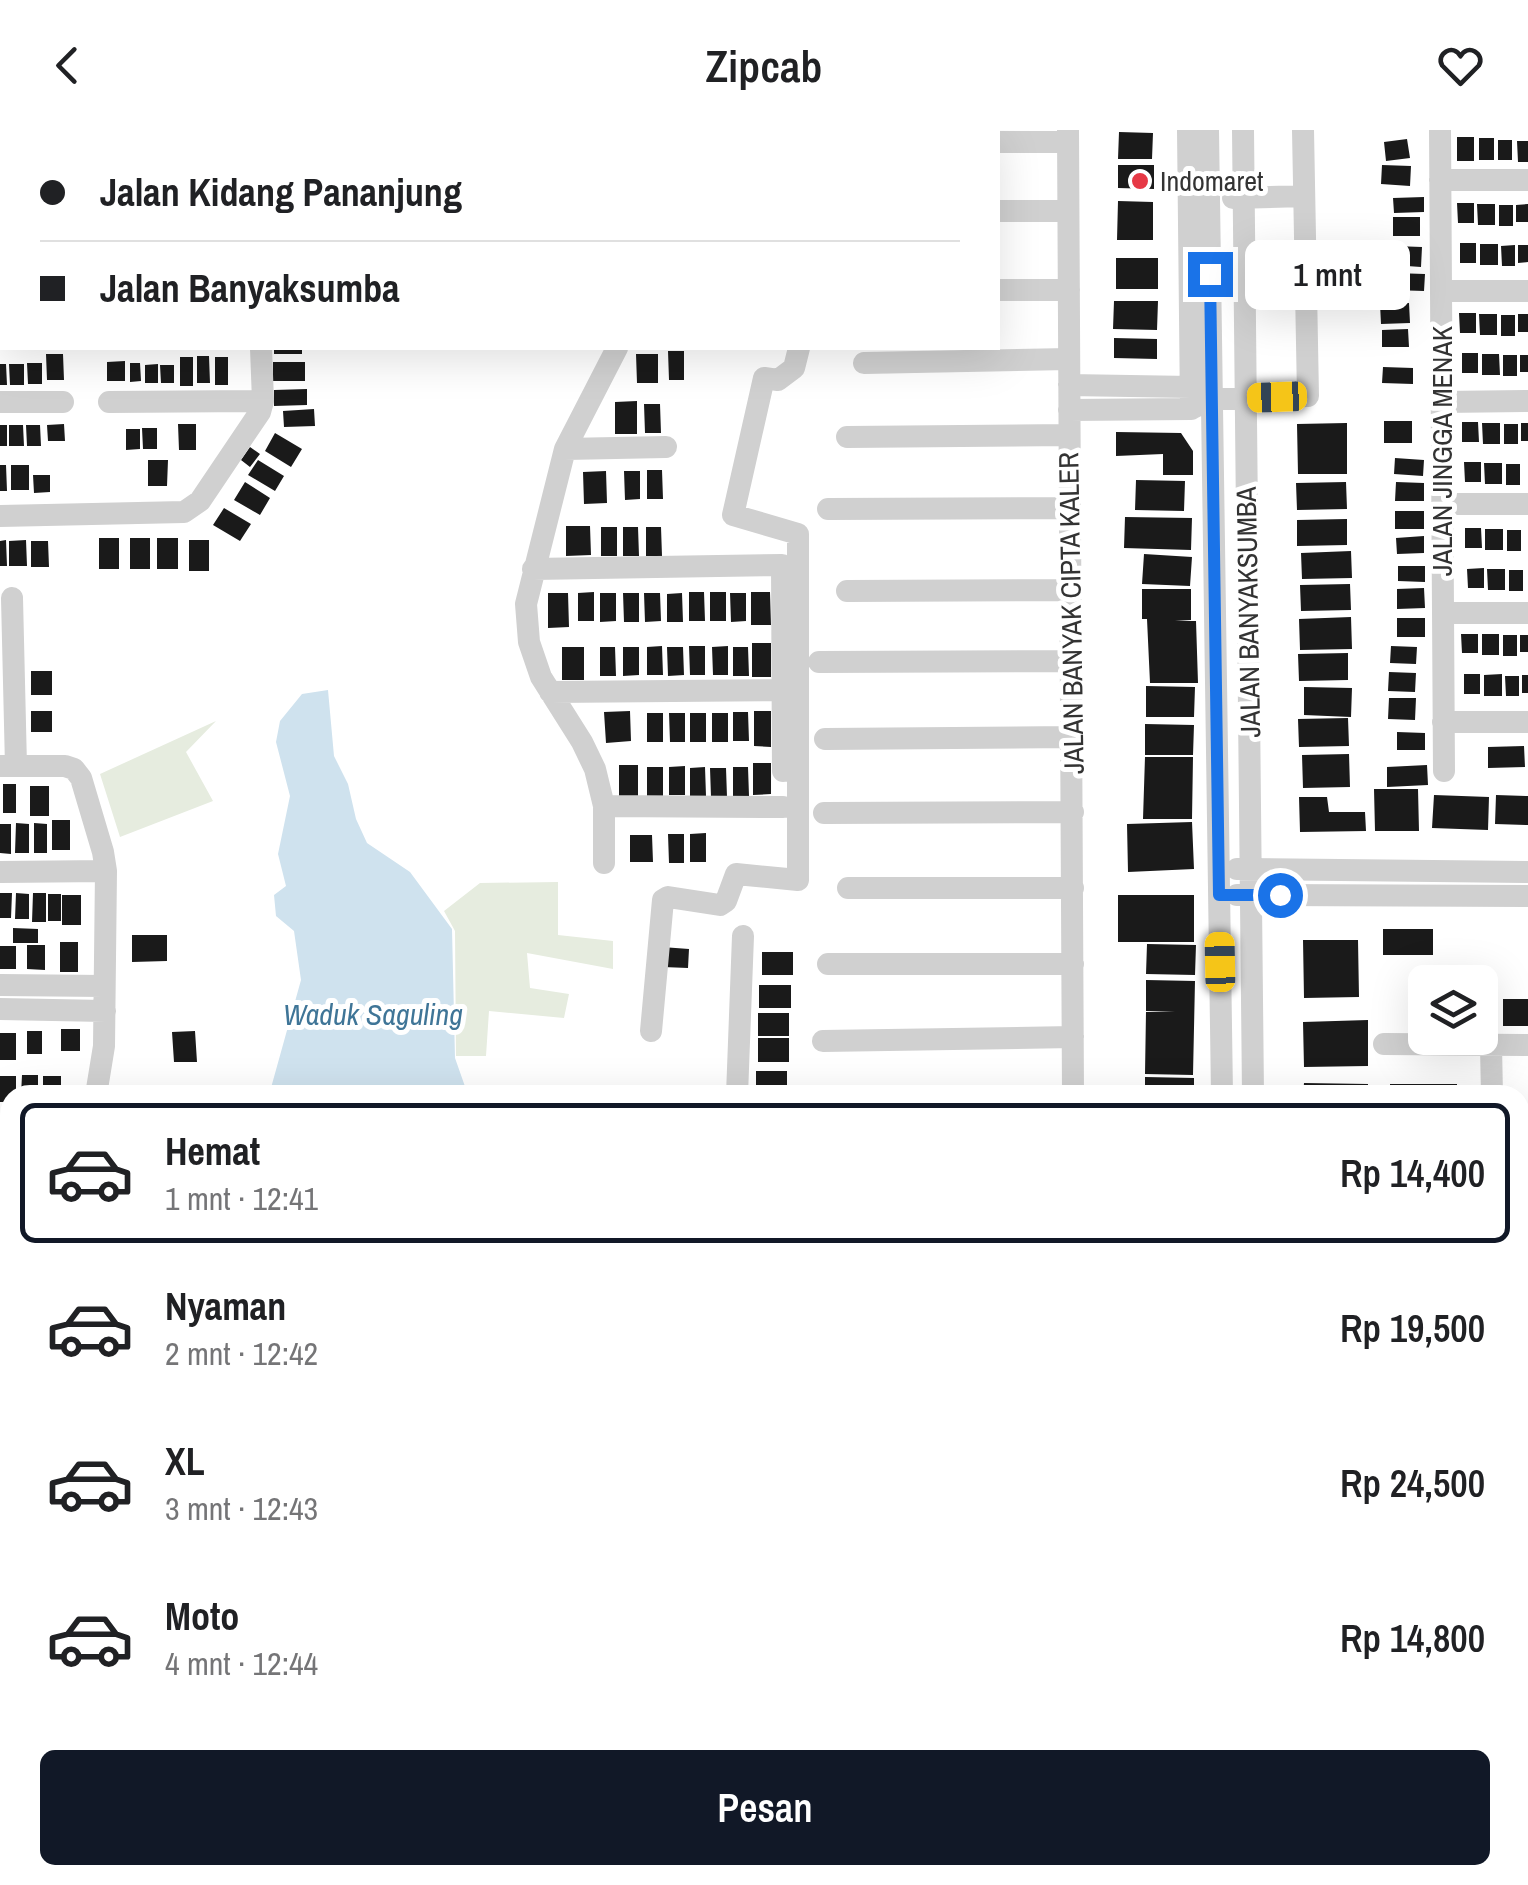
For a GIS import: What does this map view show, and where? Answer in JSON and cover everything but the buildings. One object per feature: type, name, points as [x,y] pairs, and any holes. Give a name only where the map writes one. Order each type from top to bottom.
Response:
[{"type":"street","points":[[1188,130],[1199,198],[1304,196]]},
{"type":"street","name":"JALAN BANYAKSUMBA","points":[[1208,130],[1199,198],[1198,398],[1219,868],[1222,1085]]},
{"type":"street","name":"JALAN BANYAKSUMBA","points":[[1243,130],[1253,1085]]},
{"type":"street","points":[[1069,410],[1198,398],[1308,396],[1303,130]]},
{"type":"street","name":"JALAN JINGGA MENAK","points":[[1440,130],[1444,771]]},
{"type":"street","points":[[1000,142],[1068,136]]},
{"type":"street","name":"JALAN BANYAK CIPTA KALER","points":[[1068,136],[1073,1085]]},
{"type":"street","points":[[1440,180],[1528,180]]},
{"type":"street","points":[[1000,211],[1068,211]]},
{"type":"street","points":[[1000,290],[1068,290]]},
{"type":"street","points":[[1442,291],[1528,291]]},
{"type":"street","points":[[0,516],[184,512],[200,501],[260,412],[261,350]]},
{"type":"street","points":[[604,864],[604,806],[595,769],[550,692],[529,642],[526,604],[566,449],[616,350]]},
{"type":"street","points":[[651,1031],[663,900],[668,897],[720,905],[726,901],[736,874],[798,880],[798,534],[733,515],[764,378],[778,380],[794,368],[798,350]]},
{"type":"street","points":[[864,363],[1069,359]]},
{"type":"street","points":[[1069,384],[1198,398]]},
{"type":"street","points":[[0,402],[64,402]]},
{"type":"street","points":[[110,402],[263,402]]},
{"type":"street","points":[[1442,402],[1528,402]]},
{"type":"street","points":[[846,437],[1070,435]]},
{"type":"street","points":[[566,449],[666,447]]},
{"type":"street","points":[[1442,504],[1528,504]]},
{"type":"street","points":[[828,509],[1070,508]]},
{"type":"street","points":[[533,569],[782,565],[785,865]]},
{"type":"street","points":[[847,591],[1070,590]]},
{"type":"street","points":[[12,598],[6,651],[8,766],[74,769],[92,815],[106,871],[104,1046],[98,1085]]},
{"type":"street","points":[[1443,613],[1528,612]]},
{"type":"street","points":[[819,662],[1071,660]]},
{"type":"street","points":[[550,692],[782,690]]},
{"type":"street","points":[[1443,722],[1528,722]]},
{"type":"street","points":[[826,738],[1071,737]]},
{"type":"street","points":[[604,806],[784,807]]},
{"type":"street","points":[[824,814],[1073,812]]},
{"type":"street","points":[[1219,868],[1528,872]]},
{"type":"street","points":[[0,872],[106,871]]},
{"type":"street","points":[[848,888],[1073,888]]},
{"type":"street","points":[[1219,895],[1528,896]]},
{"type":"street","points":[[737,1085],[743,936]]},
{"type":"street","points":[[828,964],[1072,964]]},
{"type":"street","points":[[0,985],[104,986]]},
{"type":"street","points":[[0,1009],[105,1011]]},
{"type":"street","points":[[823,1041],[1073,1037]]},
{"type":"street","points":[[1384,1044],[1408,1044]]},
{"type":"street","points":[[1498,1046],[1528,1045]]},
{"type":"street","points":[[1490,1055],[1492,1085]]},
{"type":"shaded area","points":[[216,721],[186,752],[213,801],[120,837],[100,774]]},
{"type":"shaded area","points":[[558,882],[558,935],[613,941],[613,969],[527,953],[530,988],[569,994],[564,1018],[489,1011],[486,1056],[456,1056],[455,931],[444,911],[480,883]]},
{"type":"water","name":"Waduk Saguling","points":[[328,690],[334,756],[348,784],[356,819],[367,843],[410,872],[452,929],[455,1058],[464,1085],[272,1085],[301,980],[294,931],[276,916],[274,895],[286,886],[278,854],[290,796],[276,742],[280,721],[302,694]]},
{"type":"place","name":"Indomaret","points":[[1140,181]]},
{"type":"route","points":[[1210,274],[1219,895],[1280,895]]}]
